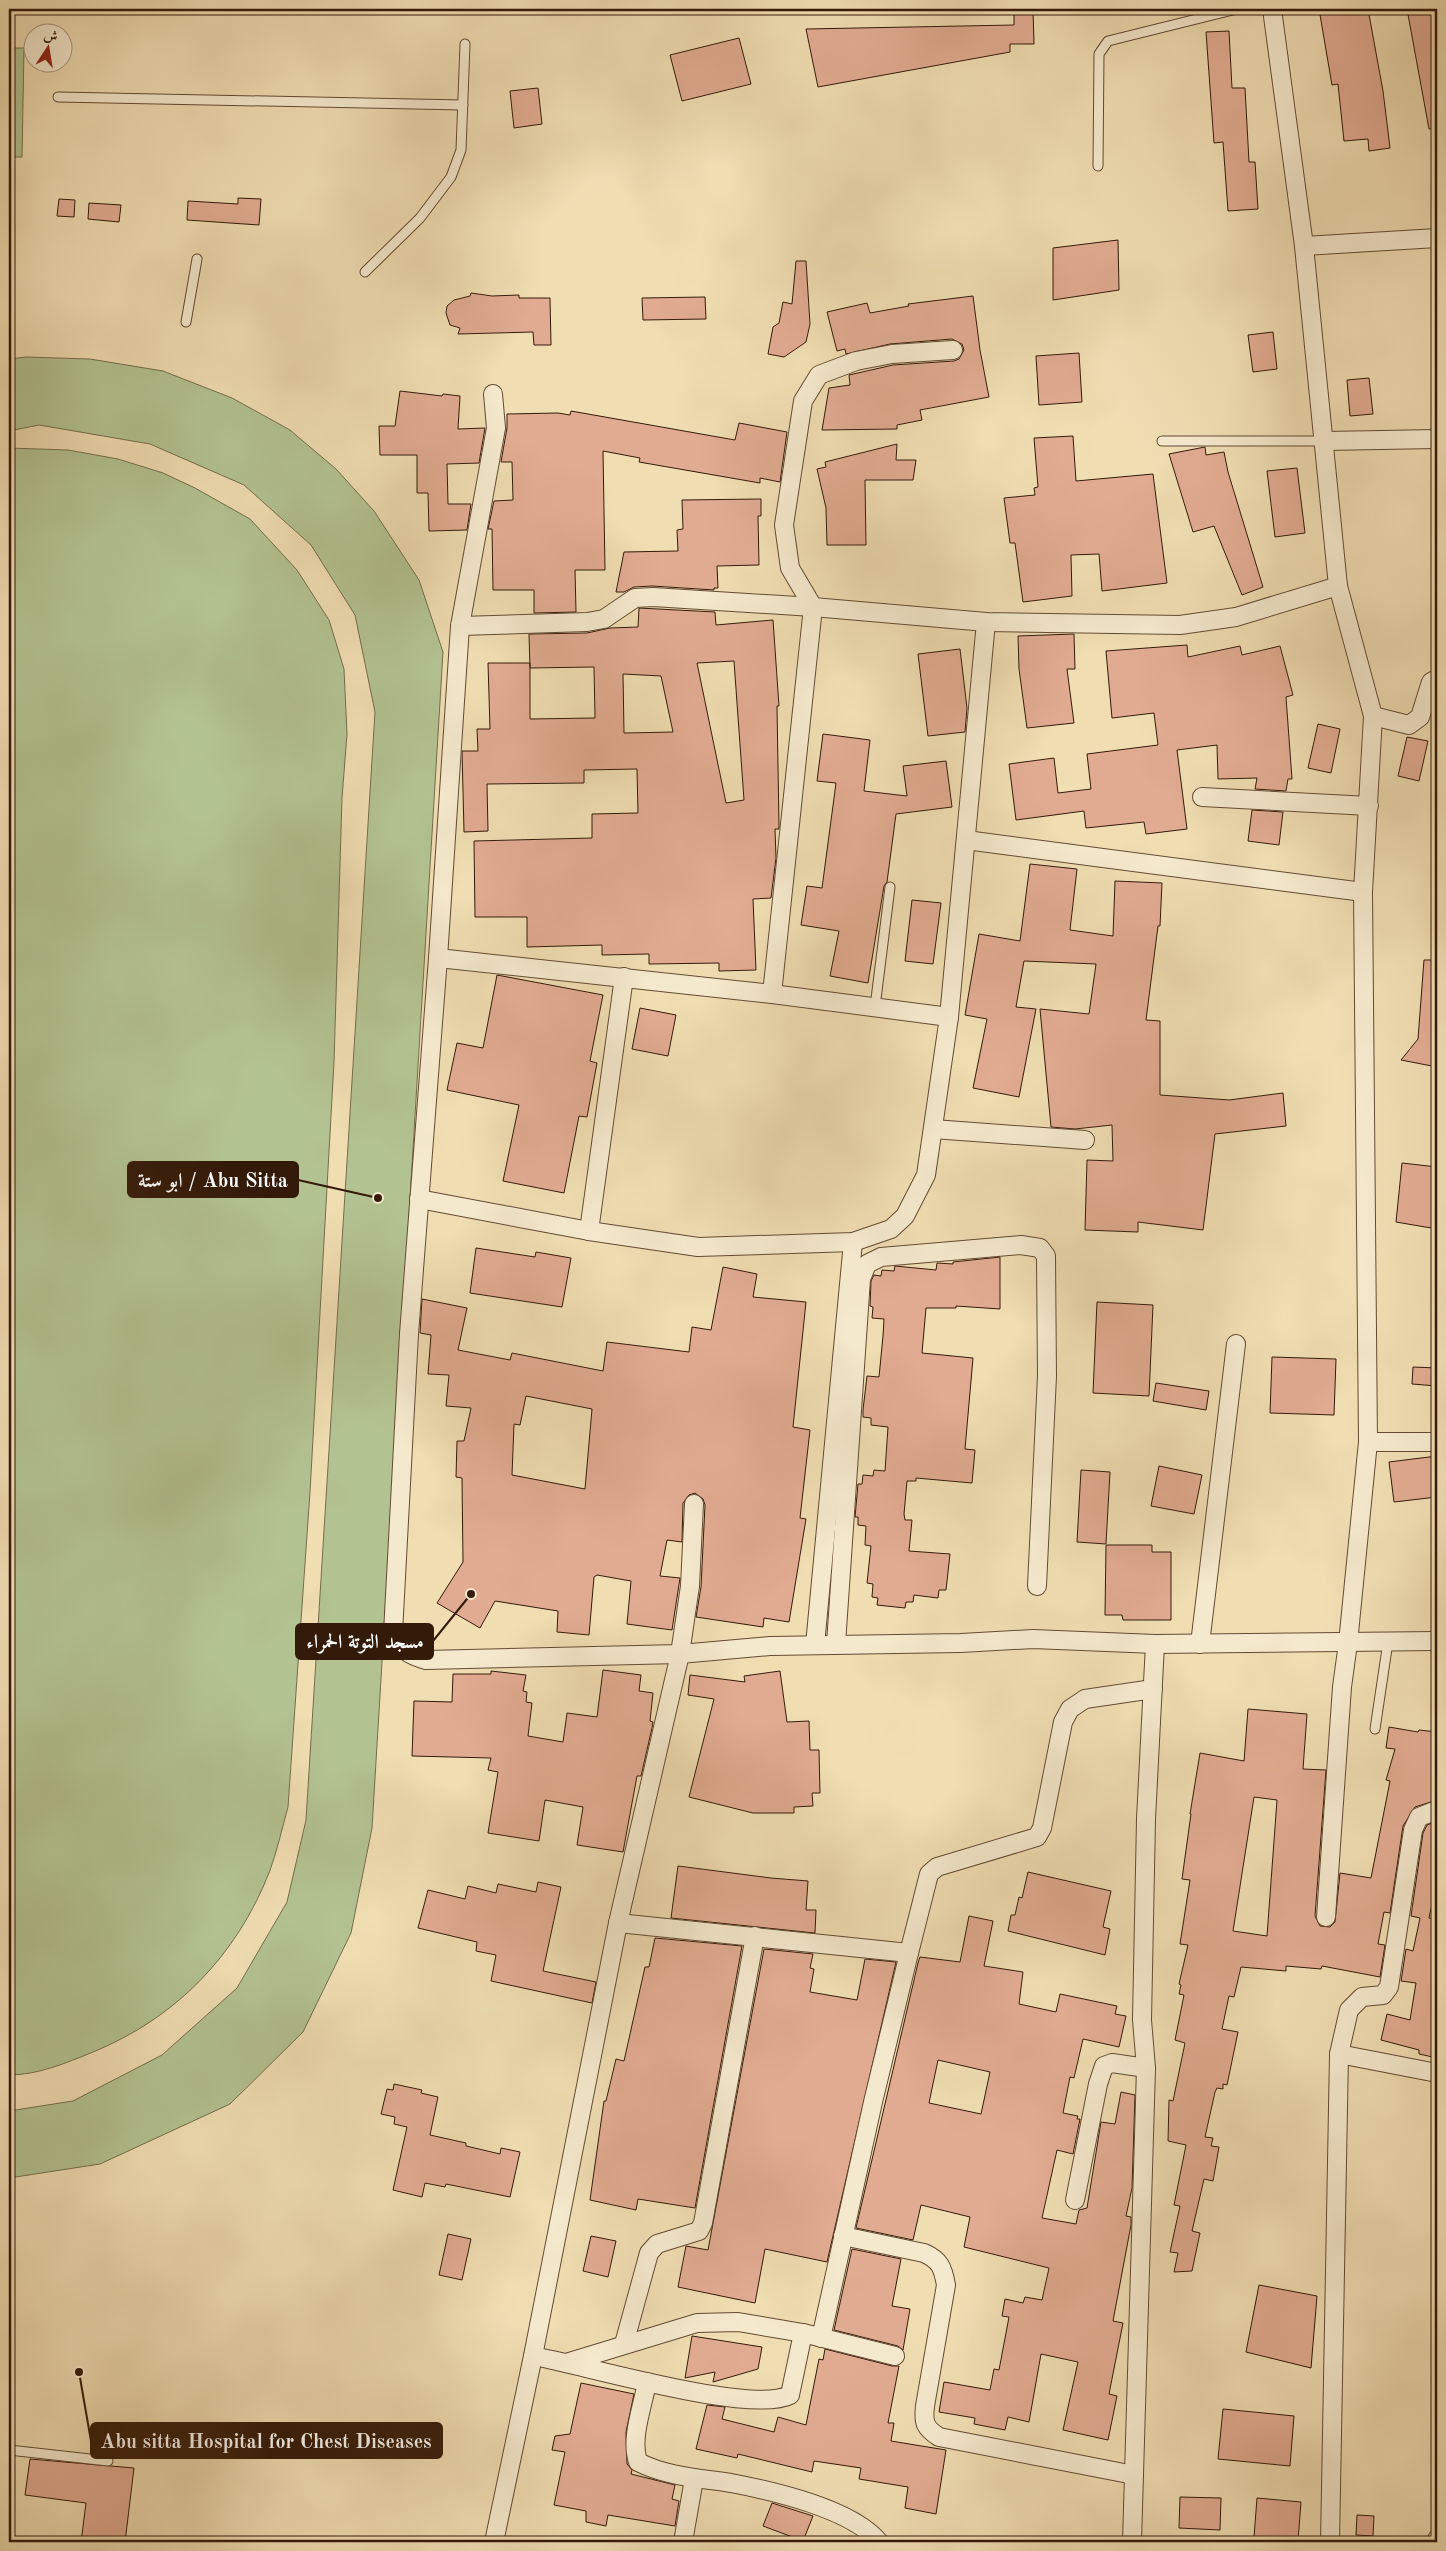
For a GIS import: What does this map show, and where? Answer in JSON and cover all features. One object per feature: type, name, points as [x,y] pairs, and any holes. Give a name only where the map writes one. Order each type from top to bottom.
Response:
[{"type":"street","points":[[1272,9],[1304,246],[1338,586],[1373,716],[1363,892],[1368,1442],[1342,1686],[1326,1917]]},
{"type":"street","points":[[1304,246],[1437,238]]},
{"type":"street","points":[[772,994],[813,607],[790,568],[784,525],[802,400],[819,375],[856,361],[892,354],[953,350]]},
{"type":"street","points":[[493,394],[496,428],[460,626],[438,958],[409,1334],[393,1633],[399,1646],[406,1653],[426,1660],[680,1654],[836,1644],[962,1643],[1033,1639],[1155,1644],[1437,1641]]},
{"type":"street","points":[[1325,441],[1437,438]]},
{"type":"street","points":[[460,626],[604,620],[635,598],[653,597],[813,607],[986,622],[1180,626],[1236,617],[1338,586]]},
{"type":"street","points":[[419,1199],[589,1231],[698,1247],[853,1242],[891,1229],[905,1216],[926,1175],[949,1017],[986,622]]},
{"type":"street","points":[[1373,716],[1409,724],[1420,718],[1431,682],[1437,678]]},
{"type":"street","points":[[1202,797],[1369,806]]},
{"type":"street","points":[[966,840],[1363,892]]},
{"type":"street","points":[[438,958],[772,994],[949,1017]]},
{"type":"street","points":[[589,1231],[624,977]]},
{"type":"street","points":[[933,1129],[1086,1140]]},
{"type":"street","points":[[815,1645],[853,1242]]},
{"type":"street","points":[[836,1644],[861,1279],[867,1264],[881,1257],[1021,1245],[1040,1248],[1046,1256],[1046,1376],[1037,1586]]},
{"type":"street","points":[[1200,1644],[1236,1344]]},
{"type":"street","points":[[1368,1442],[1437,1442]]},
{"type":"street","points":[[494,2542],[533,2356],[618,1923],[680,1654],[690,1586],[694,1504]]},
{"type":"street","points":[[1132,2542],[1146,2068],[1142,2020],[1145,1838],[1155,1644]]},
{"type":"street","points":[[821,2338],[843,2236],[929,1874],[937,1867],[1037,1837],[1042,1828],[1063,1722],[1070,1709],[1085,1699],[1153,1689]]},
{"type":"street","points":[[1330,2542],[1339,2054],[1349,2010],[1362,1997],[1383,1996],[1389,1988],[1413,1830],[1419,1818],[1437,1810]]},
{"type":"street","points":[[618,1923],[909,1953]]},
{"type":"street","points":[[624,2344],[649,2253],[657,2244],[699,2231],[703,2223],[755,1936]]},
{"type":"street","points":[[1339,2054],[1437,2073]]},
{"type":"street","points":[[1075,2200],[1104,2066],[1112,2063],[1146,2068]]},
{"type":"street","points":[[843,2236],[924,2253],[937,2259],[943,2270],[946,2285],[925,2406],[924,2422],[927,2430],[939,2437],[1134,2475]]},
{"type":"street","points":[[569,2362],[697,2323],[738,2322],[803,2333],[895,2356]]},
{"type":"street","points":[[533,2356],[569,2362],[647,2382],[748,2401],[782,2400],[790,2396],[803,2333]]},
{"type":"street","points":[[647,2382],[636,2436],[638,2462],[651,2468],[694,2479],[731,2483],[781,2495],[843,2515],[864,2527],[879,2542]]},
{"type":"street","points":[[683,2542],[694,2479]]},
{"type":"lane","points":[[1098,166],[1099,54],[1108,41],[1237,9]]},
{"type":"lane","points":[[365,272],[420,218],[451,177],[461,150],[465,44]]},
{"type":"lane","points":[[58,97],[463,105]]},
{"type":"lane","points":[[186,322],[197,260]]},
{"type":"lane","points":[[1162,441],[1325,441]]},
{"type":"lane","points":[[875,1007],[890,887]]},
{"type":"lane","points":[[1375,1728],[1388,1642]]},
{"type":"lane","points":[[9,2450],[108,2461]]},
{"type":"green space","points":[[9,48],[22,48],[22,72],[24,72],[22,157],[9,157]]},
{"type":"green space","points":[[26,357],[90,359],[163,371],[232,398],[290,430],[336,469],[374,511],[419,580],[443,652],[372,1828],[351,1933],[303,2032],[230,2104],[100,2164],[9,2178],[9,2111],[73,2101],[162,2055],[237,1988],[287,1902],[306,1820],[375,712],[355,615],[311,545],[244,485],[150,444],[39,425],[9,431],[9,359]]},
{"type":"green space","points":[[9,448],[68,450],[118,459],[163,473],[195,488],[250,519],[297,570],[329,620],[344,669],[347,734],[342,798],[334,1062],[310,1492],[288,1807],[272,1865],[255,1903],[221,1957],[200,1981],[151,2021],[123,2038],[52,2068],[31,2073],[9,2075]]},
{"type":"building","points":[[1014,9],[1033,9],[1034,44],[1010,44],[1010,52],[818,87],[806,29],[1014,25]]},
{"type":"building","points":[[1319,9],[1368,9],[1383,91],[1390,148],[1369,151],[1368,139],[1344,141],[1338,84],[1332,85]]},
{"type":"building","points":[[1407,9],[1437,9],[1437,128],[1429,129]]},
{"type":"building","points":[[1229,31],[1232,88],[1245,88],[1249,162],[1255,162],[1258,209],[1228,211],[1223,142],[1214,143],[1206,32]]},
{"type":"building","points":[[739,38],[751,84],[682,101],[670,55]]},
{"type":"building","points":[[538,88],[542,124],[514,128],[510,91]]},
{"type":"building","points":[[238,198],[261,199],[259,225],[187,220],[188,201],[238,204]]},
{"type":"building","points":[[59,199],[75,200],[74,217],[57,216]]},
{"type":"building","points":[[89,203],[121,205],[119,222],[88,219]]},
{"type":"building","points":[[1118,240],[1119,290],[1053,300],[1053,248]]},
{"type":"building","points":[[796,261],[806,261],[810,324],[806,342],[784,357],[768,354],[773,327],[779,323],[783,302],[792,304]]},
{"type":"building","points":[[471,293],[492,296],[519,295],[519,298],[550,298],[551,345],[534,345],[533,332],[458,334],[460,328],[450,325],[446,313],[447,306],[454,300],[470,296]]},
{"type":"building","points":[[973,296],[980,350],[989,397],[920,410],[922,420],[897,425],[897,429],[822,430],[829,388],[850,385],[849,375],[893,365],[954,361],[959,359],[964,350],[962,344],[952,339],[890,344],[846,354],[845,349],[837,351],[827,312],[867,303],[870,313],[909,306],[908,304]]},
{"type":"building","points":[[705,297],[706,319],[643,320],[642,298]]},
{"type":"building","points":[[1273,332],[1277,369],[1253,372],[1248,335]]},
{"type":"building","points":[[1079,353],[1082,402],[1039,405],[1036,356]]},
{"type":"building","points":[[1369,378],[1373,414],[1350,416],[1347,380]]},
{"type":"building","points":[[400,391],[460,396],[458,429],[485,428],[479,463],[447,464],[448,504],[471,504],[467,530],[429,531],[428,493],[417,493],[417,455],[380,455],[379,426],[395,426]]},
{"type":"building","points":[[571,411],[735,440],[739,423],[787,432],[780,482],[760,478],[760,483],[639,462],[640,458],[603,451],[605,570],[575,570],[576,612],[534,613],[534,590],[493,590],[492,529],[488,529],[494,501],[513,500],[512,462],[501,462],[507,428],[507,414],[558,413],[570,415]]},
{"type":"building","points":[[1073,436],[1076,481],[1153,474],[1167,583],[1102,591],[1099,554],[1071,555],[1072,596],[1023,602],[1015,543],[1010,543],[1004,498],[1035,495],[1034,488],[1038,487],[1034,438]]},
{"type":"building","points":[[897,444],[896,460],[916,460],[913,480],[865,480],[866,545],[827,545],[826,508],[817,469],[826,467],[825,462]]},
{"type":"building","points":[[1205,447],[1206,455],[1224,452],[1228,472],[1263,587],[1242,595],[1214,526],[1193,532],[1169,454]]},
{"type":"building","points":[[1297,468],[1305,533],[1275,537],[1267,471]]},
{"type":"building","points":[[761,499],[761,516],[758,516],[759,565],[717,566],[718,588],[714,588],[714,590],[652,586],[634,587],[624,592],[616,592],[624,552],[678,551],[677,530],[683,529],[682,500]]},
{"type":"building","points":[[639,608],[715,612],[716,625],[773,620],[779,706],[777,706],[779,829],[775,829],[776,858],[771,898],[753,899],[756,970],[719,971],[719,963],[649,964],[649,954],[602,955],[602,945],[527,947],[527,917],[475,917],[474,841],[592,838],[592,814],[638,813],[637,769],[584,770],[584,783],[487,784],[488,831],[464,832],[462,751],[478,751],[477,729],[490,729],[488,663],[530,663],[529,634],[587,633],[610,628],[638,627]],"holes":[[[734,661],[744,800],[726,803],[697,663]],[[594,667],[595,718],[530,719],[530,668]],[[623,674],[661,676],[673,732],[624,733]]]},
{"type":"building","points":[[1074,634],[1075,669],[1067,669],[1074,723],[1027,728],[1019,669],[1018,636]]},
{"type":"building","points":[[1187,645],[1188,657],[1240,646],[1242,655],[1280,646],[1293,695],[1286,697],[1292,779],[1288,779],[1286,791],[1255,789],[1257,778],[1218,779],[1217,745],[1177,750],[1187,829],[1146,834],[1144,822],[1086,828],[1084,811],[1016,820],[1009,764],[1054,758],[1058,793],[1091,789],[1087,754],[1158,745],[1154,713],[1112,718],[1106,651]]},
{"type":"building","points":[[960,649],[967,708],[965,732],[928,736],[918,654]]},
{"type":"building","points":[[1318,724],[1340,729],[1331,773],[1308,768]]},
{"type":"building","points":[[823,734],[870,740],[864,791],[907,796],[903,766],[946,761],[952,807],[896,814],[887,882],[884,886],[868,983],[830,976],[839,931],[801,925],[807,886],[822,888],[836,783],[817,781]]},
{"type":"building","points":[[1407,737],[1428,741],[1419,781],[1398,776]]},
{"type":"building","points":[[1252,810],[1283,812],[1279,845],[1248,841]]},
{"type":"building","points":[[1030,864],[1077,869],[1070,930],[1113,936],[1115,881],[1162,883],[1160,926],[1158,926],[1146,1020],[1160,1021],[1160,1095],[1229,1100],[1283,1093],[1286,1126],[1215,1134],[1203,1230],[1138,1222],[1138,1232],[1085,1230],[1087,1160],[1113,1161],[1112,1125],[1075,1129],[1051,1127],[1040,1009],[1089,1014],[1096,964],[1024,961],[1016,1007],[1036,1009],[1019,1097],[973,1088],[987,1019],[965,1015],[979,934],[1020,941]]},
{"type":"building","points":[[912,900],[941,903],[933,964],[905,961]]},
{"type":"building","points":[[1424,960],[1437,960],[1437,1067],[1401,1060],[1418,1039]]},
{"type":"building","points":[[497,975],[603,995],[590,1061],[597,1063],[587,1117],[579,1116],[564,1193],[503,1181],[519,1105],[447,1090],[457,1043],[483,1048]]},
{"type":"building","points":[[640,1008],[676,1015],[668,1056],[632,1049]]},
{"type":"building","points":[[1402,1163],[1437,1167],[1437,1229],[1396,1222]]},
{"type":"building","points":[[476,1248],[535,1257],[536,1252],[571,1258],[562,1307],[470,1293]]},
{"type":"building","points":[[1000,1257],[1000,1309],[956,1306],[956,1308],[926,1308],[922,1353],[973,1358],[965,1449],[975,1450],[972,1483],[916,1478],[916,1481],[907,1481],[904,1514],[905,1520],[912,1520],[909,1551],[950,1554],[946,1590],[939,1590],[938,1598],[914,1595],[913,1602],[906,1602],[905,1608],[877,1605],[878,1598],[872,1597],[873,1584],[867,1583],[871,1546],[865,1545],[866,1526],[858,1525],[858,1517],[855,1517],[858,1484],[862,1484],[863,1475],[873,1476],[874,1470],[885,1471],[888,1427],[871,1425],[871,1418],[863,1417],[867,1376],[879,1377],[884,1319],[872,1318],[873,1307],[870,1306],[871,1281],[874,1275],[881,1276],[882,1270],[894,1271],[895,1266],[936,1270],[937,1263],[953,1264],[953,1262]]},
{"type":"building","points":[[723,1267],[757,1274],[753,1297],[806,1302],[793,1427],[810,1430],[800,1518],[806,1519],[789,1622],[764,1618],[763,1627],[696,1617],[701,1587],[705,1505],[703,1499],[695,1493],[689,1495],[683,1503],[682,1542],[667,1540],[660,1576],[680,1578],[672,1630],[627,1624],[631,1581],[597,1575],[594,1577],[589,1635],[557,1632],[558,1611],[495,1601],[480,1628],[437,1603],[463,1562],[462,1478],[456,1477],[457,1441],[464,1441],[471,1408],[446,1406],[449,1375],[428,1374],[431,1335],[420,1333],[422,1299],[467,1308],[458,1350],[510,1360],[512,1353],[603,1371],[607,1342],[689,1352],[692,1327],[711,1330]],"holes":[[[526,1396],[592,1409],[585,1489],[512,1475],[514,1424],[520,1425]]]},
{"type":"building","points":[[1097,1302],[1153,1305],[1149,1396],[1093,1393]]},
{"type":"building","points":[[1272,1357],[1336,1359],[1334,1415],[1270,1413]]},
{"type":"building","points":[[1413,1367],[1437,1368],[1437,1386],[1412,1384]]},
{"type":"building","points":[[1156,1383],[1209,1391],[1206,1410],[1153,1401]]},
{"type":"building","points":[[1437,1456],[1437,1497],[1394,1502],[1389,1462]]},
{"type":"building","points":[[1159,1466],[1202,1475],[1194,1514],[1151,1506]]},
{"type":"building","points":[[1081,1470],[1110,1472],[1106,1544],[1077,1542]]},
{"type":"building","points":[[1106,1545],[1152,1545],[1152,1552],[1171,1552],[1171,1620],[1123,1620],[1122,1615],[1105,1615]]},
{"type":"building","points":[[603,1670],[641,1675],[639,1691],[653,1693],[650,1721],[653,1722],[652,1728],[641,1776],[637,1776],[623,1852],[577,1845],[583,1807],[545,1800],[539,1841],[488,1833],[498,1772],[488,1770],[491,1758],[412,1756],[414,1701],[452,1702],[453,1674],[491,1674],[491,1671],[526,1675],[523,1691],[527,1692],[526,1702],[532,1703],[528,1736],[563,1742],[567,1713],[597,1717]]},
{"type":"building","points":[[780,1671],[787,1722],[809,1721],[810,1750],[819,1750],[820,1793],[812,1793],[813,1806],[794,1807],[794,1813],[753,1813],[689,1797],[714,1699],[688,1695],[690,1675],[745,1682],[744,1676]]},
{"type":"building","points":[[1248,1709],[1307,1714],[1303,1769],[1326,1770],[1315,1916],[1320,1926],[1330,1927],[1335,1922],[1340,1873],[1371,1878],[1390,1781],[1386,1780],[1395,1749],[1386,1748],[1389,1727],[1418,1732],[1419,1730],[1437,1732],[1437,1800],[1415,1807],[1403,1826],[1390,1913],[1384,1912],[1378,1944],[1385,1945],[1380,1977],[1322,1966],[1321,1969],[1286,1966],[1286,1971],[1241,1967],[1234,1997],[1229,1996],[1222,2029],[1238,2032],[1227,2085],[1223,2084],[1223,2089],[1217,2088],[1215,2092],[1205,2137],[1213,2138],[1211,2146],[1219,2147],[1213,2181],[1204,2179],[1192,2231],[1200,2233],[1192,2271],[1174,2272],[1178,2253],[1170,2252],[1180,2206],[1174,2205],[1186,2145],[1168,2141],[1169,2100],[1173,2101],[1185,2043],[1175,2040],[1184,1995],[1179,1994],[1181,1985],[1179,1984],[1188,1945],[1180,1944],[1190,1880],[1182,1879],[1190,1814],[1200,1753],[1244,1761]],"holes":[[[1254,1797],[1277,1800],[1267,1936],[1233,1931]]]},
{"type":"building","points":[[1435,1822],[1437,1880],[1429,1918],[1437,1920],[1437,2058],[1419,2054],[1419,2050],[1381,2040],[1387,2014],[1410,2020],[1416,1983],[1401,1981],[1406,1949],[1413,1951],[1420,1918],[1411,1916],[1423,1833],[1427,1825]]},
{"type":"building","points":[[678,1866],[808,1881],[806,1910],[816,1910],[815,1933],[671,1918]]},
{"type":"building","points":[[1028,1872],[1111,1891],[1103,1927],[1110,1929],[1105,1955],[1008,1931],[1011,1915],[1015,1915],[1019,1897],[1022,1898]]},
{"type":"building","points":[[538,1882],[561,1887],[543,1971],[596,1982],[592,2003],[491,1981],[496,1955],[476,1951],[477,1942],[418,1928],[428,1890],[465,1899],[468,1886],[496,1893],[498,1884],[536,1892]]},
{"type":"building","points":[[969,1916],[993,1921],[984,1966],[1023,1972],[1019,2004],[1056,2012],[1060,1994],[1117,2006],[1115,2014],[1126,2016],[1119,2047],[1083,2039],[1074,2078],[1070,2077],[1063,2113],[1078,2116],[1077,2119],[1080,2119],[1073,2154],[1057,2150],[1042,2218],[1076,2224],[1079,2210],[1087,2208],[1101,2122],[1115,2124],[1121,2092],[1135,2095],[1132,2188],[1126,2216],[1131,2217],[1131,2225],[1113,2321],[1123,2323],[1109,2394],[1117,2396],[1108,2440],[1063,2430],[1078,2362],[1041,2354],[1029,2422],[1008,2417],[1005,2430],[974,2424],[975,2418],[939,2412],[944,2382],[990,2390],[994,2369],[999,2370],[1009,2317],[1002,2316],[1005,2299],[1023,2303],[1025,2297],[1042,2300],[1049,2268],[964,2247],[970,2217],[921,2205],[913,2240],[856,2228],[920,1957],[960,1962]],"holes":[[[938,2060],[990,2072],[981,2114],[929,2103]]]},
{"type":"building","points":[[655,1938],[742,1946],[695,2208],[638,2199],[636,2210],[590,2200],[604,2101],[606,2101],[616,2059],[624,2061],[645,1967],[649,1967]]},
{"type":"building","points":[[764,1949],[813,1954],[810,1968],[814,1969],[810,1992],[857,2000],[865,1959],[896,1962],[827,2262],[765,2249],[755,2303],[678,2287],[686,2246],[708,2250]]},
{"type":"building","points":[[394,2084],[422,2090],[421,2093],[438,2097],[430,2135],[466,2143],[466,2146],[500,2154],[501,2148],[520,2152],[510,2197],[446,2184],[445,2187],[425,2183],[422,2197],[393,2190],[407,2127],[394,2124],[395,2117],[381,2114],[387,2089],[393,2090]]},
{"type":"building","points":[[448,2234],[471,2239],[462,2280],[439,2275]]},
{"type":"building","points":[[591,2236],[616,2241],[608,2277],[583,2271]]},
{"type":"building","points":[[852,2249],[901,2259],[892,2306],[910,2309],[903,2350],[898,2346],[834,2330]]},
{"type":"building","points":[[1259,2285],[1317,2296],[1311,2368],[1246,2352]]},
{"type":"building","points":[[692,2336],[762,2347],[758,2369],[713,2382],[715,2372],[685,2378]]},
{"type":"building","points":[[825,2349],[892,2366],[899,2366],[888,2423],[894,2423],[891,2441],[946,2450],[936,2514],[905,2508],[908,2487],[859,2479],[861,2468],[814,2461],[812,2472],[738,2454],[737,2458],[696,2449],[707,2405],[725,2407],[722,2419],[774,2432],[778,2417],[806,2425],[819,2359],[823,2360]]},
{"type":"building","points":[[581,2383],[634,2394],[626,2432],[627,2464],[632,2470],[631,2474],[675,2485],[672,2499],[679,2501],[675,2526],[608,2515],[606,2526],[586,2522],[586,2511],[554,2505],[565,2452],[552,2450],[555,2436],[570,2434]]},
{"type":"building","points":[[1223,2409],[1294,2416],[1290,2466],[1218,2459]]},
{"type":"building","points":[[30,2459],[134,2468],[125,2542],[81,2542],[86,2503],[25,2495]]},
{"type":"building","points":[[1180,2497],[1221,2498],[1220,2530],[1179,2528]]},
{"type":"building","points":[[1257,2498],[1301,2502],[1298,2541],[1254,2537]]},
{"type":"building","points":[[772,2503],[813,2516],[803,2541],[763,2526]]},
{"type":"building","points":[[1357,2515],[1374,2516],[1373,2536],[1356,2535]]},
{"type":"place","name":"ابو ستة / Abu Sitta","points":[[378,1198]]},
{"type":"place","name":"مسجد التوتة الحمراء","points":[[471,1594]]},
{"type":"place","name":"Abu sitta Hospital for Chest Diseases","points":[[79,2372]]}]
